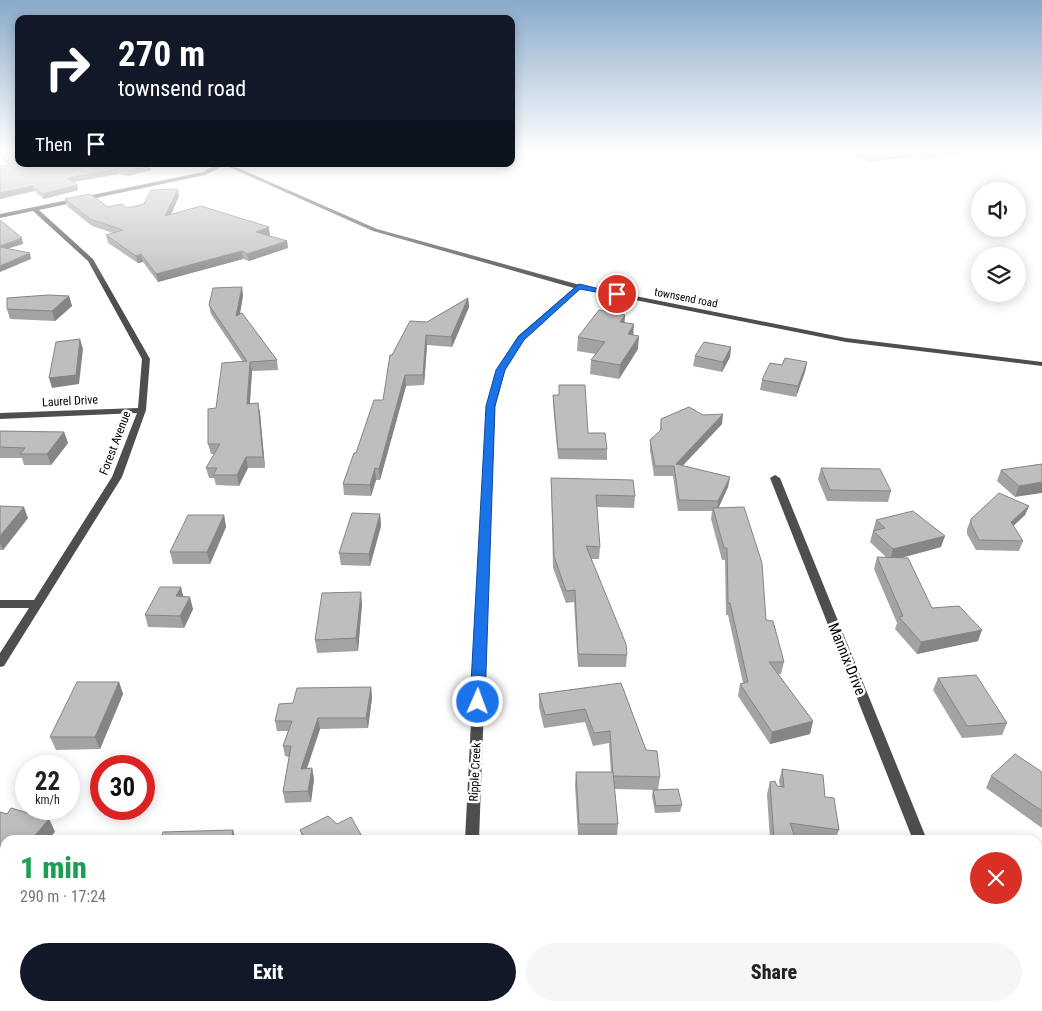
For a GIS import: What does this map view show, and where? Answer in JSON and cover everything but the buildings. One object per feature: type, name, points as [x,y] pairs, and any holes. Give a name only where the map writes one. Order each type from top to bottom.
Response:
[{"type":"street","points":[[0,216],[86,198]]},
{"type":"street","name":"townsend road","points":[[303,198],[375,230],[579,286],[846,340],[1042,364]]},
{"type":"street","name":"Forest Avenue","points":[[0,662],[117,477],[142,410],[146,358],[91,260],[35,209]]},
{"type":"street","name":"Ripple Creek","points":[[472,835],[491,406],[500,370],[521,338],[579,286]]},
{"type":"street","name":"Laurel Drive","points":[[0,416],[142,410]]},
{"type":"street","name":"Mannix Drive","points":[[775,478],[918,835]]},
{"type":"street","points":[[0,604],[37,604]]},
{"type":"route","points":[[478,702],[491,406],[500,370],[521,338],[579,286],[617,294]]}]
